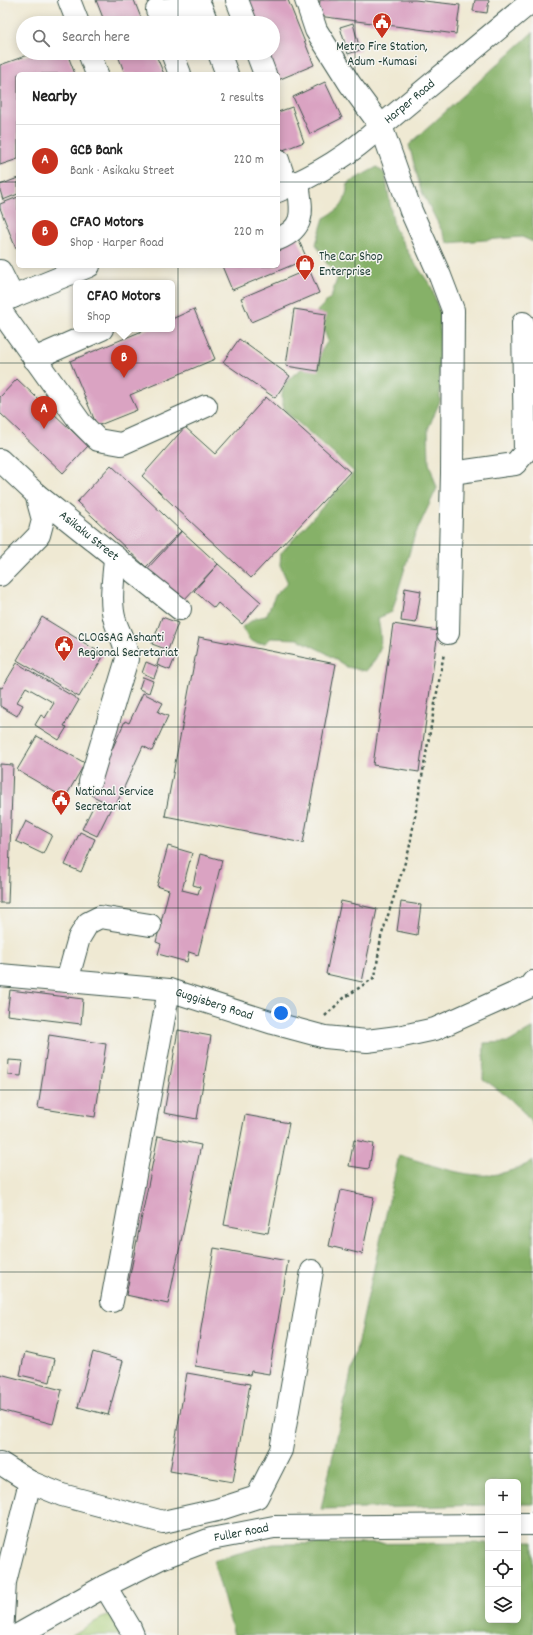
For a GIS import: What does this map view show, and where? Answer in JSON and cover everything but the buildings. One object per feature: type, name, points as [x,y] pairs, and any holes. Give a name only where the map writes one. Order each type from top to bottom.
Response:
[{"type":"street","points":[[69,0],[75,16]]},
{"type":"street","points":[[237,0],[243,16]]},
{"type":"street","points":[[306,0],[316,30],[350,84],[381,126],[410,211],[440,276],[453,310],[452,473],[448,633]]},
{"type":"street","name":"Harper Road","points":[[288,187],[330,164],[365,141],[381,126],[533,0]]},
{"type":"street","points":[[157,11],[201,7],[204,16]]},
{"type":"street","points":[[92,60],[96,72]]},
{"type":"street","points":[[175,60],[179,72]]},
{"type":"street","points":[[221,60],[225,72]]},
{"type":"street","points":[[260,60],[264,72]]},
{"type":"street","points":[[280,165],[301,218],[296,228],[280,238]]},
{"type":"street","points":[[4,303],[84,268]]},
{"type":"street","points":[[0,271],[4,303],[34,359],[80,422],[98,440],[120,444],[206,406]]},
{"type":"street","points":[[452,473],[514,464],[525,452],[523,323]]},
{"type":"street","points":[[34,359],[95,332]]},
{"type":"street","name":"Asikaku Street","points":[[0,460],[36,494],[180,609]]},
{"type":"street","points":[[0,575],[40,535],[43,520],[36,494]]},
{"type":"street","points":[[90,782],[128,659],[127,649],[115,620],[113,607],[115,557]]},
{"type":"street","points":[[66,981],[79,938],[88,923],[100,917],[150,926]]},
{"type":"street","name":"Guggisberg Road","points":[[0,975],[169,990],[325,1037],[367,1041],[398,1037],[435,1029],[529,987],[533,982]]},
{"type":"street","points":[[112,1301],[169,990]]},
{"type":"street","points":[[0,1463],[30,1482],[62,1495],[163,1522],[217,1510],[257,1497],[281,1450],[312,1272]]},
{"type":"street","points":[[2,1635],[5,1582],[30,1482]]},
{"type":"street","points":[[521,1524],[533,1524]]},
{"type":"street","name":"Fuller Road","points":[[18,1635],[105,1586],[161,1558],[211,1539],[274,1527],[485,1525]]},
{"type":"street","points":[[105,1586],[133,1635]]},
{"type":"path","points":[[308,1032],[344,998],[375,977],[381,936],[409,850],[448,633]]},
{"type":"green space","points":[[533,32],[533,242],[522,237],[448,243],[421,190],[409,145]]},
{"type":"green space","points":[[377,167],[385,174],[394,227],[412,259],[431,286],[440,313],[440,401],[428,429],[429,463],[437,488],[414,537],[392,612],[378,618],[381,640],[379,652],[366,671],[347,667],[326,653],[298,639],[271,638],[265,643],[256,643],[249,640],[242,627],[256,618],[266,616],[276,594],[288,583],[280,565],[281,553],[354,472],[285,411],[282,400],[282,391],[290,378],[320,354],[328,341],[317,311],[331,297],[338,276],[327,264],[316,244],[324,218],[340,208],[346,196],[348,183]]},
{"type":"green space","points":[[533,1028],[533,1126],[517,1105],[483,1079],[484,1043],[509,1042]]},
{"type":"green space","points":[[399,1155],[456,1172],[479,1175],[490,1175],[506,1172],[532,1162],[533,1160],[533,1504],[521,1504],[521,1479],[485,1479],[485,1505],[321,1509]]},
{"type":"green space","points":[[521,1542],[533,1542],[533,1635],[234,1635],[213,1560],[273,1544],[485,1543],[485,1623],[521,1623]]},
{"type":"green space","points":[[109,1614],[121,1635],[72,1635]]},
{"type":"place","name":"Metro Fire Station, Adum -Kumasi","points":[[382,39]]},
{"type":"place","name":"The Car Shop Enterprise","points":[[305,281]]},
{"type":"place","name":"CFAO Motors","points":[[124,378]]},
{"type":"place","name":"GCB Bank","points":[[44,429]]},
{"type":"place","name":"CLOGSAG Ashanti Regional Secretariat","points":[[64,662]]},
{"type":"place","name":"National Service Secretariat","points":[[61,816]]}]
